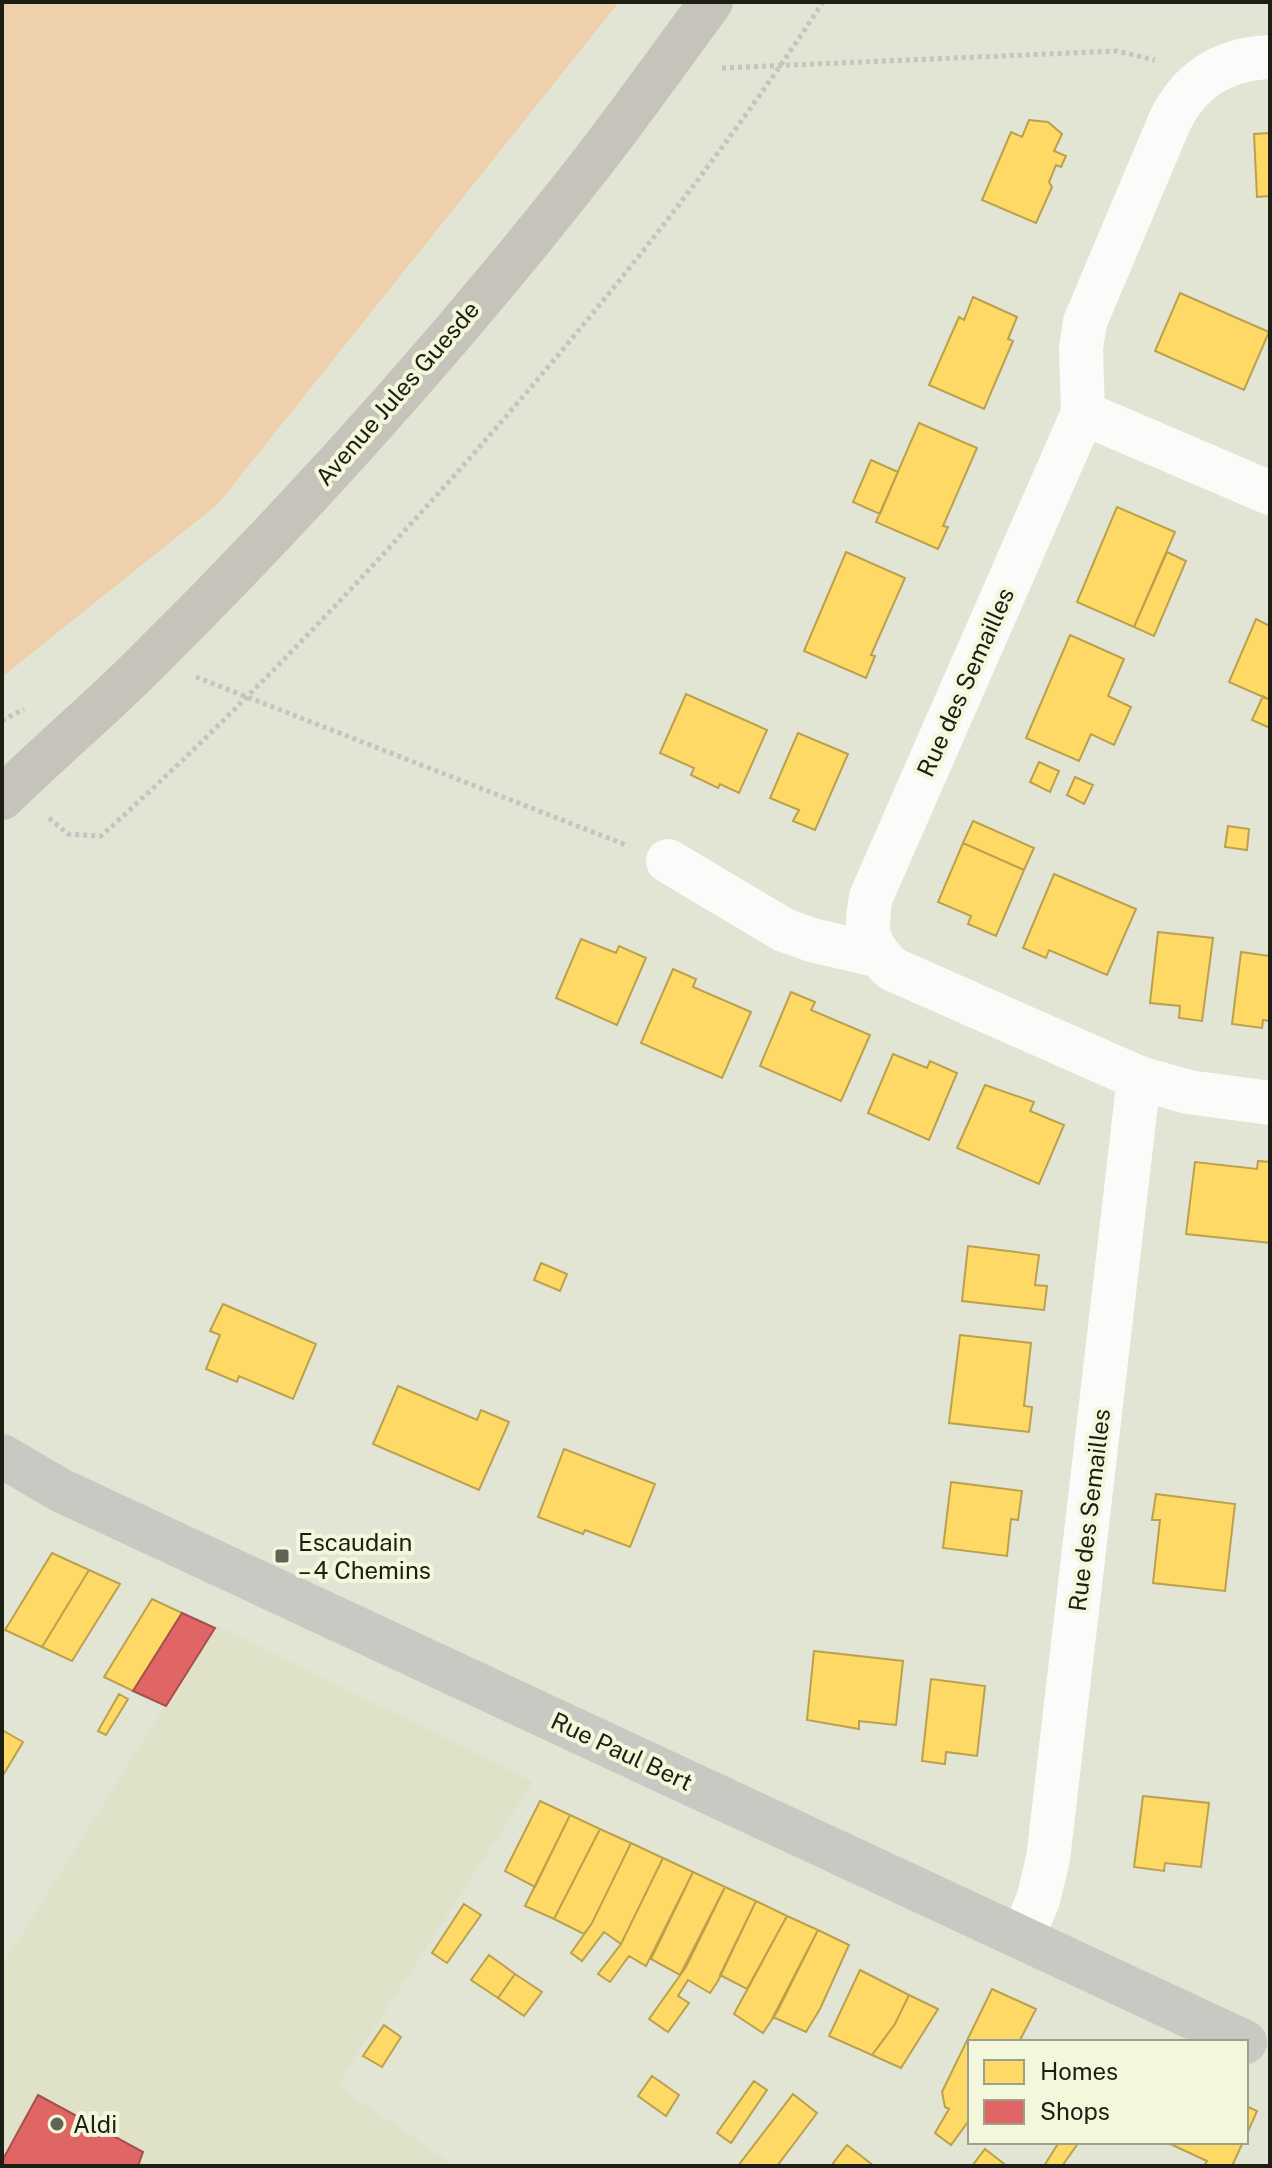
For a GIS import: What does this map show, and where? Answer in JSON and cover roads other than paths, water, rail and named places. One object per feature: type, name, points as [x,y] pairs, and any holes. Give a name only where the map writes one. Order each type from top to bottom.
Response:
[{"type":"main road","name":"Avenue Jules Guesde","points":[[2,777],[48,752],[151,658],[410,381],[575,184],[711,2]]},
{"type":"main road","name":"Avenue Jules Guesde","points":[[21,804],[48,752]]},
{"type":"street","name":"Rue des Semailles","points":[[876,955],[868,938],[867,917],[871,897],[1083,413],[1081,348],[1085,322],[1178,104],[1209,73],[1228,63],[1270,57]]},
{"type":"street","points":[[1083,413],[1270,493]]},
{"type":"street","points":[[668,861],[784,930],[876,955],[911,980],[1139,1078],[1188,1092],[1270,1103]]},
{"type":"street","name":"Rue des Semailles","points":[[1022,1938],[1038,1900],[1048,1859],[1139,1078]]},
{"type":"street","name":"Rue Paul Bert","points":[[2,1456],[70,1495],[1241,2040]]},
{"type":"street","name":"Rue Paul Bert","points":[[1248,2043],[1270,2054]]},
{"type":"place","name":"Escaudain – 4 Chemins","points":[[282,1556]]},
{"type":"place","name":"Aldi","points":[[57,2124]]}]
